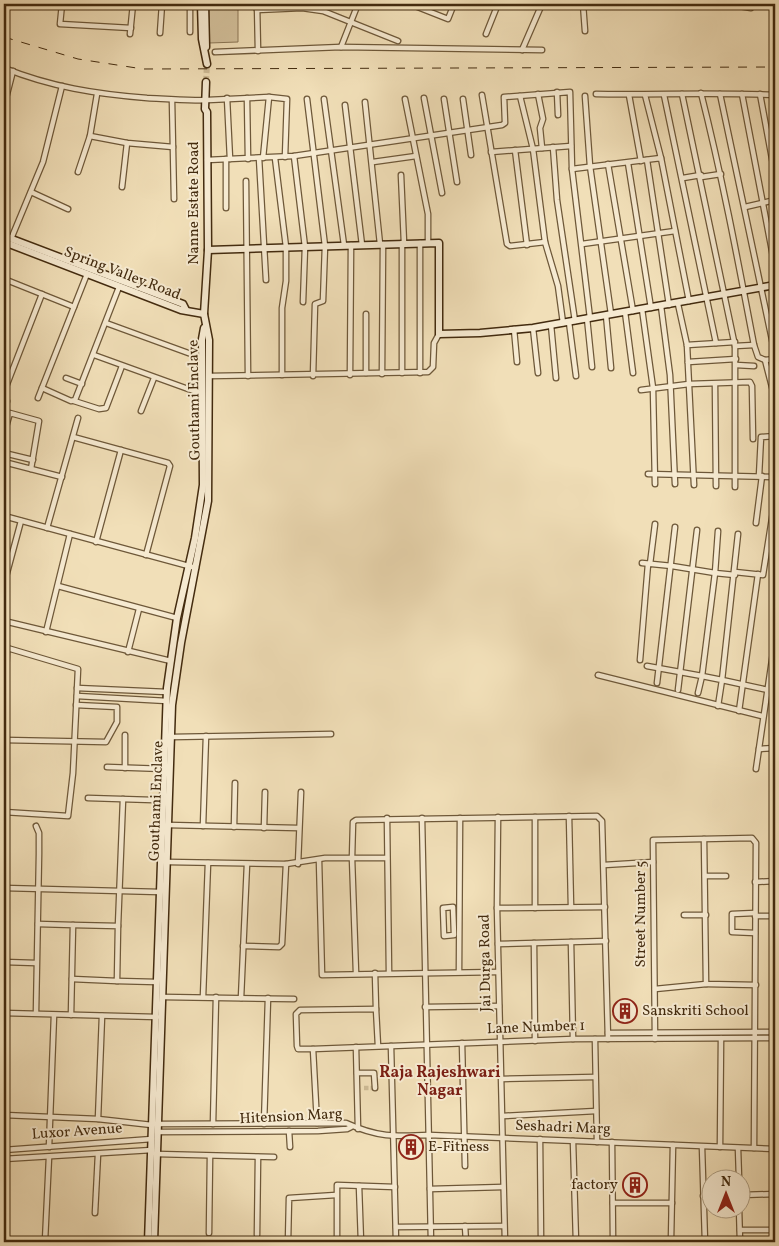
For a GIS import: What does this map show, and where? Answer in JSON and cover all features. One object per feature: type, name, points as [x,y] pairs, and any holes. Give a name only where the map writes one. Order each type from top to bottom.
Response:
[{"type":"street","points":[[62,4],[60,24],[130,31],[133,4]]},
{"type":"street","points":[[160,32],[162,4]]},
{"type":"street","points":[[190,4],[190,32]]},
{"type":"street","points":[[201,4],[202,39],[205,49]]},
{"type":"street","points":[[206,4],[205,49],[207,64]]},
{"type":"street","points":[[257,4],[258,51]]},
{"type":"street","points":[[341,47],[358,4]]},
{"type":"street","points":[[410,4],[448,19],[454,4]]},
{"type":"street","points":[[486,34],[498,4]]},
{"type":"street","points":[[522,50],[542,4]]},
{"type":"street","points":[[583,4],[585,31]]},
{"type":"street","points":[[733,5],[751,8],[752,4]]},
{"type":"street","points":[[257,10],[301,6],[322,11],[398,41]]},
{"type":"street","points":[[215,52],[341,47],[542,50]]},
{"type":"street","points":[[4,68],[62,86],[97,94],[172,100],[269,97],[287,99],[286,157]]},
{"type":"street","points":[[4,106],[13,71]]},
{"type":"street","name":"Nanne Estate Road","points":[[204,325],[208,250],[206,85]]},
{"type":"street","points":[[11,239],[31,192],[52,130],[62,86]]},
{"type":"street","points":[[557,92],[558,116]]},
{"type":"street","points":[[206,160],[275,158],[331,152],[412,137],[487,127],[506,123],[503,97],[557,92],[570,93],[572,169],[582,244],[592,367]]},
{"type":"street","points":[[701,92],[721,174],[730,230],[754,345],[758,357],[765,360],[775,359]]},
{"type":"street","points":[[596,94],[664,95],[701,92],[775,94]]},
{"type":"street","points":[[78,172],[90,136],[97,94]]},
{"type":"street","points":[[538,94],[543,119],[540,128],[542,148]]},
{"type":"street","points":[[682,94],[701,176],[735,344],[735,487]]},
{"type":"street","points":[[720,94],[775,354]]},
{"type":"street","points":[[742,94],[775,267]]},
{"type":"street","points":[[760,94],[775,175]]},
{"type":"street","points":[[482,95],[507,244],[510,246],[545,242]]},
{"type":"street","points":[[629,95],[641,161]]},
{"type":"street","points":[[645,95],[661,158],[689,302]]},
{"type":"street","points":[[664,95],[683,178],[716,344]]},
{"type":"street","points":[[520,96],[533,149],[545,242],[569,322]]},
{"type":"street","points":[[585,96],[590,166],[602,242],[611,368]]},
{"type":"street","points":[[266,280],[261,158],[269,97]]},
{"type":"street","points":[[226,208],[228,159],[227,98]]},
{"type":"street","points":[[247,98],[248,159]]},
{"type":"street","points":[[424,98],[442,193]]},
{"type":"street","points":[[307,99],[312,154],[325,246],[323,301],[315,304],[313,376]]},
{"type":"street","points":[[324,99],[347,245],[350,375]]},
{"type":"street","points":[[405,99],[428,214],[428,242]]},
{"type":"street","points":[[444,99],[458,182]]},
{"type":"street","points":[[463,99],[471,155]]},
{"type":"street","points":[[172,100],[174,199]]},
{"type":"street","points":[[365,102],[382,244],[382,374]]},
{"type":"street","points":[[345,106],[362,245]]},
{"type":"street","points":[[90,136],[126,143],[173,147]]},
{"type":"street","points":[[122,187],[126,143]]},
{"type":"street","points":[[491,152],[571,146]]},
{"type":"street","points":[[553,147],[569,322],[576,376]]},
{"type":"street","points":[[515,150],[527,244]]},
{"type":"street","points":[[294,156],[306,247],[302,302]]},
{"type":"street","points":[[372,162],[416,156]]},
{"type":"street","points":[[275,158],[286,247],[286,281],[282,308],[282,375]]},
{"type":"street","points":[[572,169],[661,158]]},
{"type":"street","points":[[647,160],[669,305]]},
{"type":"street","points":[[628,163],[638,238],[651,308]]},
{"type":"street","points":[[608,164],[633,311]]},
{"type":"street","points":[[683,178],[721,174]]},
{"type":"street","points":[[401,175],[403,243],[402,373]]},
{"type":"street","points":[[246,181],[248,376]]},
{"type":"street","points":[[31,192],[68,209]]},
{"type":"street","points":[[745,207],[775,200]]},
{"type":"street","points":[[582,244],[638,238],[675,231]]},
{"type":"street","name":"Spring Valley Road","points":[[4,236],[183,304],[186,310],[181,310],[119,287],[4,242]]},
{"type":"street","points":[[208,250],[428,242],[440,246],[439,334],[434,342],[433,367],[428,372],[313,376],[209,376]]},
{"type":"street","points":[[420,243],[420,373]]},
{"type":"street","points":[[38,398],[87,274]]},
{"type":"street","points":[[4,279],[74,307]]},
{"type":"street","points":[[439,334],[533,328],[678,304],[775,285]]},
{"type":"street","points":[[74,401],[94,355],[119,287]]},
{"type":"street","points":[[4,415],[7,401],[4,397],[4,392],[42,294]]},
{"type":"street","points":[[678,304],[687,345],[694,485]]},
{"type":"street","points":[[661,306],[670,386],[675,484]]},
{"type":"street","points":[[642,309],[653,388],[656,484]]},
{"type":"street","points":[[186,310],[204,314]]},
{"type":"street","points":[[625,312],[633,373]]},
{"type":"street","points":[[366,314],[366,374]]},
{"type":"street","points":[[106,323],[202,358]]},
{"type":"street","name":"Gouthami Enclave","points":[[159,1016],[163,997],[168,825],[176,677],[204,485],[202,339],[204,325]]},
{"type":"street","name":"Gouthami Enclave","points":[[154,1242],[154,1152],[152,1139],[155,1124],[159,1016],[157,982],[167,692],[177,618],[193,567],[208,501],[209,340],[204,325]]},
{"type":"street","points":[[550,325],[556,378]]},
{"type":"street","points":[[533,328],[538,373]]},
{"type":"street","points":[[514,329],[517,362]]},
{"type":"street","points":[[687,345],[754,345]]},
{"type":"street","points":[[94,355],[202,394]]},
{"type":"street","points":[[688,362],[736,359]]},
{"type":"street","points":[[765,360],[775,399]]},
{"type":"street","points":[[736,365],[754,366]]},
{"type":"street","points":[[42,388],[100,410],[106,408],[122,366]]},
{"type":"street","points":[[66,378],[82,384]]},
{"type":"street","points":[[141,411],[154,378]]},
{"type":"street","points":[[641,390],[689,384],[750,382],[752,384],[753,439]]},
{"type":"street","points":[[715,384],[716,486]]},
{"type":"street","points":[[4,434],[10,412],[40,421],[31,469]]},
{"type":"street","points":[[48,528],[78,418]]},
{"type":"street","points":[[756,524],[761,437],[775,436]]},
{"type":"street","points":[[73,437],[168,463],[170,466],[146,555]]},
{"type":"street","points":[[96,542],[121,450]]},
{"type":"street","points":[[4,453],[33,460]]},
{"type":"street","points":[[4,462],[62,477]]},
{"type":"street","points":[[648,474],[675,473],[775,477]]},
{"type":"street","points":[[642,564],[672,566],[715,573],[763,575],[775,499]]},
{"type":"street","points":[[4,516],[193,567]]},
{"type":"street","points":[[4,584],[21,521]]},
{"type":"street","points":[[640,660],[649,564],[655,524]]},
{"type":"street","points":[[657,683],[676,527]]},
{"type":"street","points":[[678,690],[697,530]]},
{"type":"street","points":[[698,693],[702,676],[715,573],[718,531]]},
{"type":"street","points":[[46,632],[70,534]]},
{"type":"street","points":[[718,706],[735,574],[738,534]]},
{"type":"street","points":[[739,711],[758,574]]},
{"type":"street","points":[[58,586],[177,618]]},
{"type":"street","points":[[128,652],[139,609]]},
{"type":"street","points":[[4,621],[171,661]]},
{"type":"street","points":[[756,769],[762,716],[775,639]]},
{"type":"street","points":[[4,812],[68,816],[75,742],[76,696],[78,669],[5,647],[4,739],[75,742],[106,742],[116,722],[117,707],[76,704]]},
{"type":"street","points":[[647,666],[775,690]]},
{"type":"street","points":[[598,675],[650,686],[718,706],[762,716]]},
{"type":"street","points":[[77,688],[167,692]]},
{"type":"street","points":[[76,696],[167,701]]},
{"type":"street","points":[[125,734],[125,768]]},
{"type":"street","points":[[172,737],[331,734]]},
{"type":"street","points":[[203,826],[206,736]]},
{"type":"street","points":[[759,749],[775,748]]},
{"type":"street","points":[[108,767],[165,769]]},
{"type":"street","points":[[234,827],[235,784]]},
{"type":"street","points":[[264,828],[265,792]]},
{"type":"street","points":[[298,864],[300,792]]},
{"type":"street","points":[[88,798],[153,800]]},
{"type":"street","points":[[117,980],[124,799]]},
{"type":"street","points":[[569,816],[571,907]]},
{"type":"street","points":[[356,973],[352,858],[353,822],[356,820],[569,816],[600,818],[606,907],[608,1036]]},
{"type":"street","points":[[387,818],[389,973]]},
{"type":"street","points":[[422,818],[431,1242]]},
{"type":"street","points":[[459,972],[457,912],[460,818]]},
{"type":"street","name":"Jai Durga Road","points":[[498,818],[498,972],[505,1242]]},
{"type":"street","points":[[535,818],[535,908]]},
{"type":"street","points":[[168,825],[298,828]]},
{"type":"street","points":[[36,826],[39,833],[36,1013]]},
{"type":"street","points":[[706,984],[704,840],[749,838],[754,840],[755,882],[756,1038],[754,1148]]},
{"type":"street","name":"Street Number 5","points":[[655,1036],[653,840],[704,840]]},
{"type":"street","points":[[168,862],[298,864],[319,860],[387,858]]},
{"type":"street","points":[[319,860],[322,975],[498,972]]},
{"type":"street","points":[[203,997],[208,862]]},
{"type":"street","points":[[604,865],[653,862]]},
{"type":"street","points":[[241,998],[247,864]]},
{"type":"street","points":[[243,946],[279,947],[282,944],[286,864]]},
{"type":"street","points":[[705,876],[726,876]]},
{"type":"street","points":[[755,882],[775,881]]},
{"type":"street","points":[[4,888],[160,892]]},
{"type":"street","points":[[705,890],[711,890]]},
{"type":"street","points":[[457,912],[453,907],[443,907],[443,935],[454,936],[457,930]]},
{"type":"street","points":[[497,908],[606,907]]},
{"type":"street","points":[[684,915],[706,914]]},
{"type":"street","points":[[755,933],[732,933],[732,914],[775,916]]},
{"type":"street","points":[[38,924],[118,926]]},
{"type":"street","points":[[71,1015],[73,925]]},
{"type":"street","points":[[498,944],[606,941]]},
{"type":"street","points":[[571,942],[573,1039]]},
{"type":"street","points":[[534,943],[535,1041]]},
{"type":"street","points":[[4,962],[36,963]]},
{"type":"street","points":[[375,973],[378,1046]]},
{"type":"street","points":[[72,979],[157,982]]},
{"type":"street","points":[[655,989],[706,984],[756,985]]},
{"type":"street","points":[[163,997],[294,999]]},
{"type":"street","points":[[213,1124],[216,997]]},
{"type":"street","points":[[264,1124],[268,998]]},
{"type":"street","points":[[425,1008],[499,1006]]},
{"type":"street","name":"Lane Number 1","points":[[376,1009],[298,1011],[298,1049],[595,1039],[608,1036],[655,1036]]},
{"type":"street","points":[[4,1014],[159,1016]]},
{"type":"street","points":[[50,1147],[54,1015]]},
{"type":"street","points":[[98,1119],[102,1016]]},
{"type":"street","points":[[655,1036],[775,1032]]},
{"type":"street","points":[[655,1036],[775,1038]]},
{"type":"street","points":[[720,1147],[721,1038]]},
{"type":"street","points":[[595,1039],[597,1142]]},
{"type":"street","points":[[462,1044],[465,1166]]},
{"type":"street","points":[[391,1046],[395,1137],[396,1242]]},
{"type":"street","points":[[356,1047],[358,1129]]},
{"type":"street","points":[[313,1049],[316,1123]]},
{"type":"street","points":[[357,1075],[375,1074],[375,1088]]},
{"type":"street","points":[[357,1075],[364,1077]]},
{"type":"street","points":[[502,1079],[595,1077]]},
{"type":"street","points":[[357,1088],[364,1088]]},
{"type":"street","points":[[503,1116],[596,1111]]},
{"type":"street","name":"Hitension Marg","points":[[4,1115],[50,1116],[155,1124],[346,1123],[351,1127]]},
{"type":"street","name":"Gouthami Enclave","points":[[148,1242],[157,1132],[155,1124]]},
{"type":"street","points":[[289,1124],[290,1147]]},
{"type":"street","name":"Hitension Marg","points":[[157,1132],[289,1132],[340,1130],[351,1127]]},
{"type":"street","name":"Seshadri Marg","points":[[351,1127],[370,1134],[395,1137],[429,1135],[774,1148]]},
{"type":"street","name":"Luxor Avenue","points":[[4,1150],[152,1139]]},
{"type":"street","points":[[540,1139],[541,1242]]},
{"type":"street","points":[[573,1141],[576,1242]]},
{"type":"street","points":[[612,1142],[613,1241],[672,1241],[673,1145]]},
{"type":"street","points":[[702,1146],[702,1168]]},
{"type":"street","points":[[738,1148],[739,1168]]},
{"type":"street","points":[[752,1195],[774,1194],[774,1148]]},
{"type":"street","name":"Luxor Avenue","points":[[4,1160],[154,1152],[210,1156],[274,1157]]},
{"type":"street","points":[[95,1213],[98,1154]]},
{"type":"street","points":[[209,1233],[210,1156]]},
{"type":"street","points":[[45,1241],[49,1157]]},
{"type":"street","points":[[257,1234],[258,1157]]},
{"type":"street","points":[[337,1242],[336,1195],[338,1185],[395,1187]]},
{"type":"street","points":[[359,1186],[361,1242]]},
{"type":"street","points":[[430,1189],[503,1187]]},
{"type":"street","points":[[288,1242],[289,1198],[336,1195]]},
{"type":"street","points":[[613,1203],[672,1204]]},
{"type":"street","points":[[704,1218],[705,1242]]},
{"type":"street","points":[[739,1218],[740,1242]]},
{"type":"street","points":[[465,1226],[466,1242]]},
{"type":"street","points":[[396,1227],[504,1226]]},
{"type":"street","points":[[740,1230],[775,1230]]},
{"type":"shaded area","points":[[209,4],[238,4],[238,42],[209,43]]},
{"type":"tunnel","points":[[206,82],[207,64]]},
{"type":"tunnel","points":[[364,1088],[375,1088]]},
{"type":"railway","points":[[4,37],[78,59],[143,69],[775,67]]},
{"type":"place","name":"Sanskriti School","points":[[625,1011]]},
{"type":"place","name":"E-Fitness","points":[[411,1147]]},
{"type":"place","name":"factory","points":[[635,1185]]},
{"type":"district","name":"Raja Rajeshwari Nagar","points":[[440,1082]]}]
